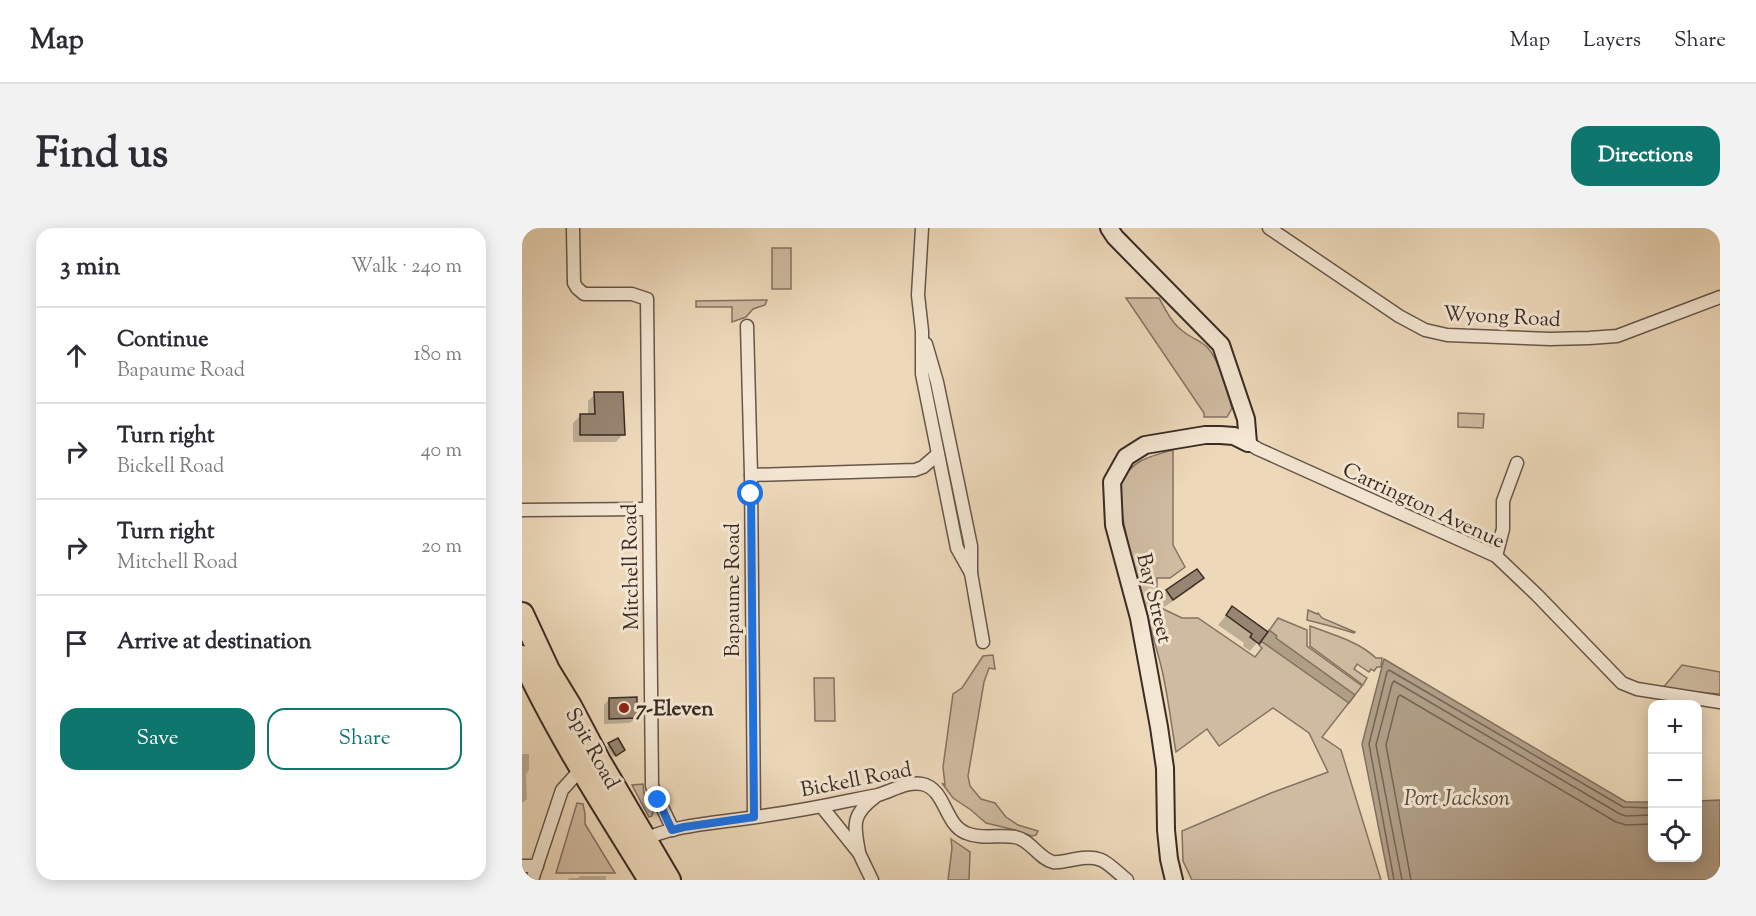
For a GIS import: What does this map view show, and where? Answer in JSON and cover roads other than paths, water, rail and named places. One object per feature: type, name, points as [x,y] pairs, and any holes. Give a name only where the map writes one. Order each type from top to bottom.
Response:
[{"type":"highway","name":"Spit Road","points":[[522,614],[528,664],[538,693],[580,769],[637,843],[669,880]]},
{"type":"highway","name":"Spit Road","points":[[528,664],[637,843],[650,880]]},
{"type":"street","name":"Mitchell Road","points":[[573,228],[574,283],[577,288],[584,294],[632,294],[647,299],[652,786],[672,830]]},
{"type":"street","points":[[922,228],[918,296],[922,331],[922,374],[957,548],[971,573]]},
{"type":"street","points":[[1109,228],[1115,237],[1221,345],[1246,419],[1248,443]]},
{"type":"street","name":"Wyong Road","points":[[1269,228],[1399,316],[1425,330],[1447,335],[1538,339],[1611,336],[1628,332],[1720,297]]},
{"type":"street","name":"Bapaume Road","points":[[747,326],[751,475],[754,817]]},
{"type":"street","points":[[922,331],[937,382],[971,546],[971,573],[983,642]]},
{"type":"street","name":"Bay Street","points":[[1174,880],[1166,830],[1165,768],[1159,727],[1139,618],[1114,525],[1112,482],[1126,457],[1145,445],[1205,435],[1234,436],[1248,443]]},
{"type":"street","name":"Carrington Avenue","points":[[1248,443],[1496,556],[1622,683],[1637,689],[1720,702]]},
{"type":"street","points":[[751,475],[915,470],[923,467],[938,454]]},
{"type":"street","points":[[1496,556],[1503,529],[1503,501],[1517,463]]},
{"type":"street","points":[[522,510],[648,509]]},
{"type":"street","points":[[532,880],[561,790],[580,769]]},
{"type":"street","name":"Bickell Road","points":[[637,843],[684,827],[822,807],[878,795],[912,783],[929,786],[954,825],[968,834],[1021,839],[1053,862],[1087,857],[1102,859],[1127,880]]},
{"type":"street","points":[[859,853],[854,824],[867,803],[878,795]]},
{"type":"street","points":[[822,807],[859,853],[872,880]]},
{"type":"street","points":[[522,866],[537,866]]},
{"type":"water","points":[[1269,630],[1277,636],[1276,638],[1355,695],[1349,703],[1261,641]]},
{"type":"water","name":"Port Jackson","points":[[1384,659],[1626,802],[1648,802],[1648,862],[1702,862],[1702,801],[1720,800],[1720,880],[1389,880],[1362,744]]},
{"type":"place","name":"7-Eleven","points":[[624,708]]}]
